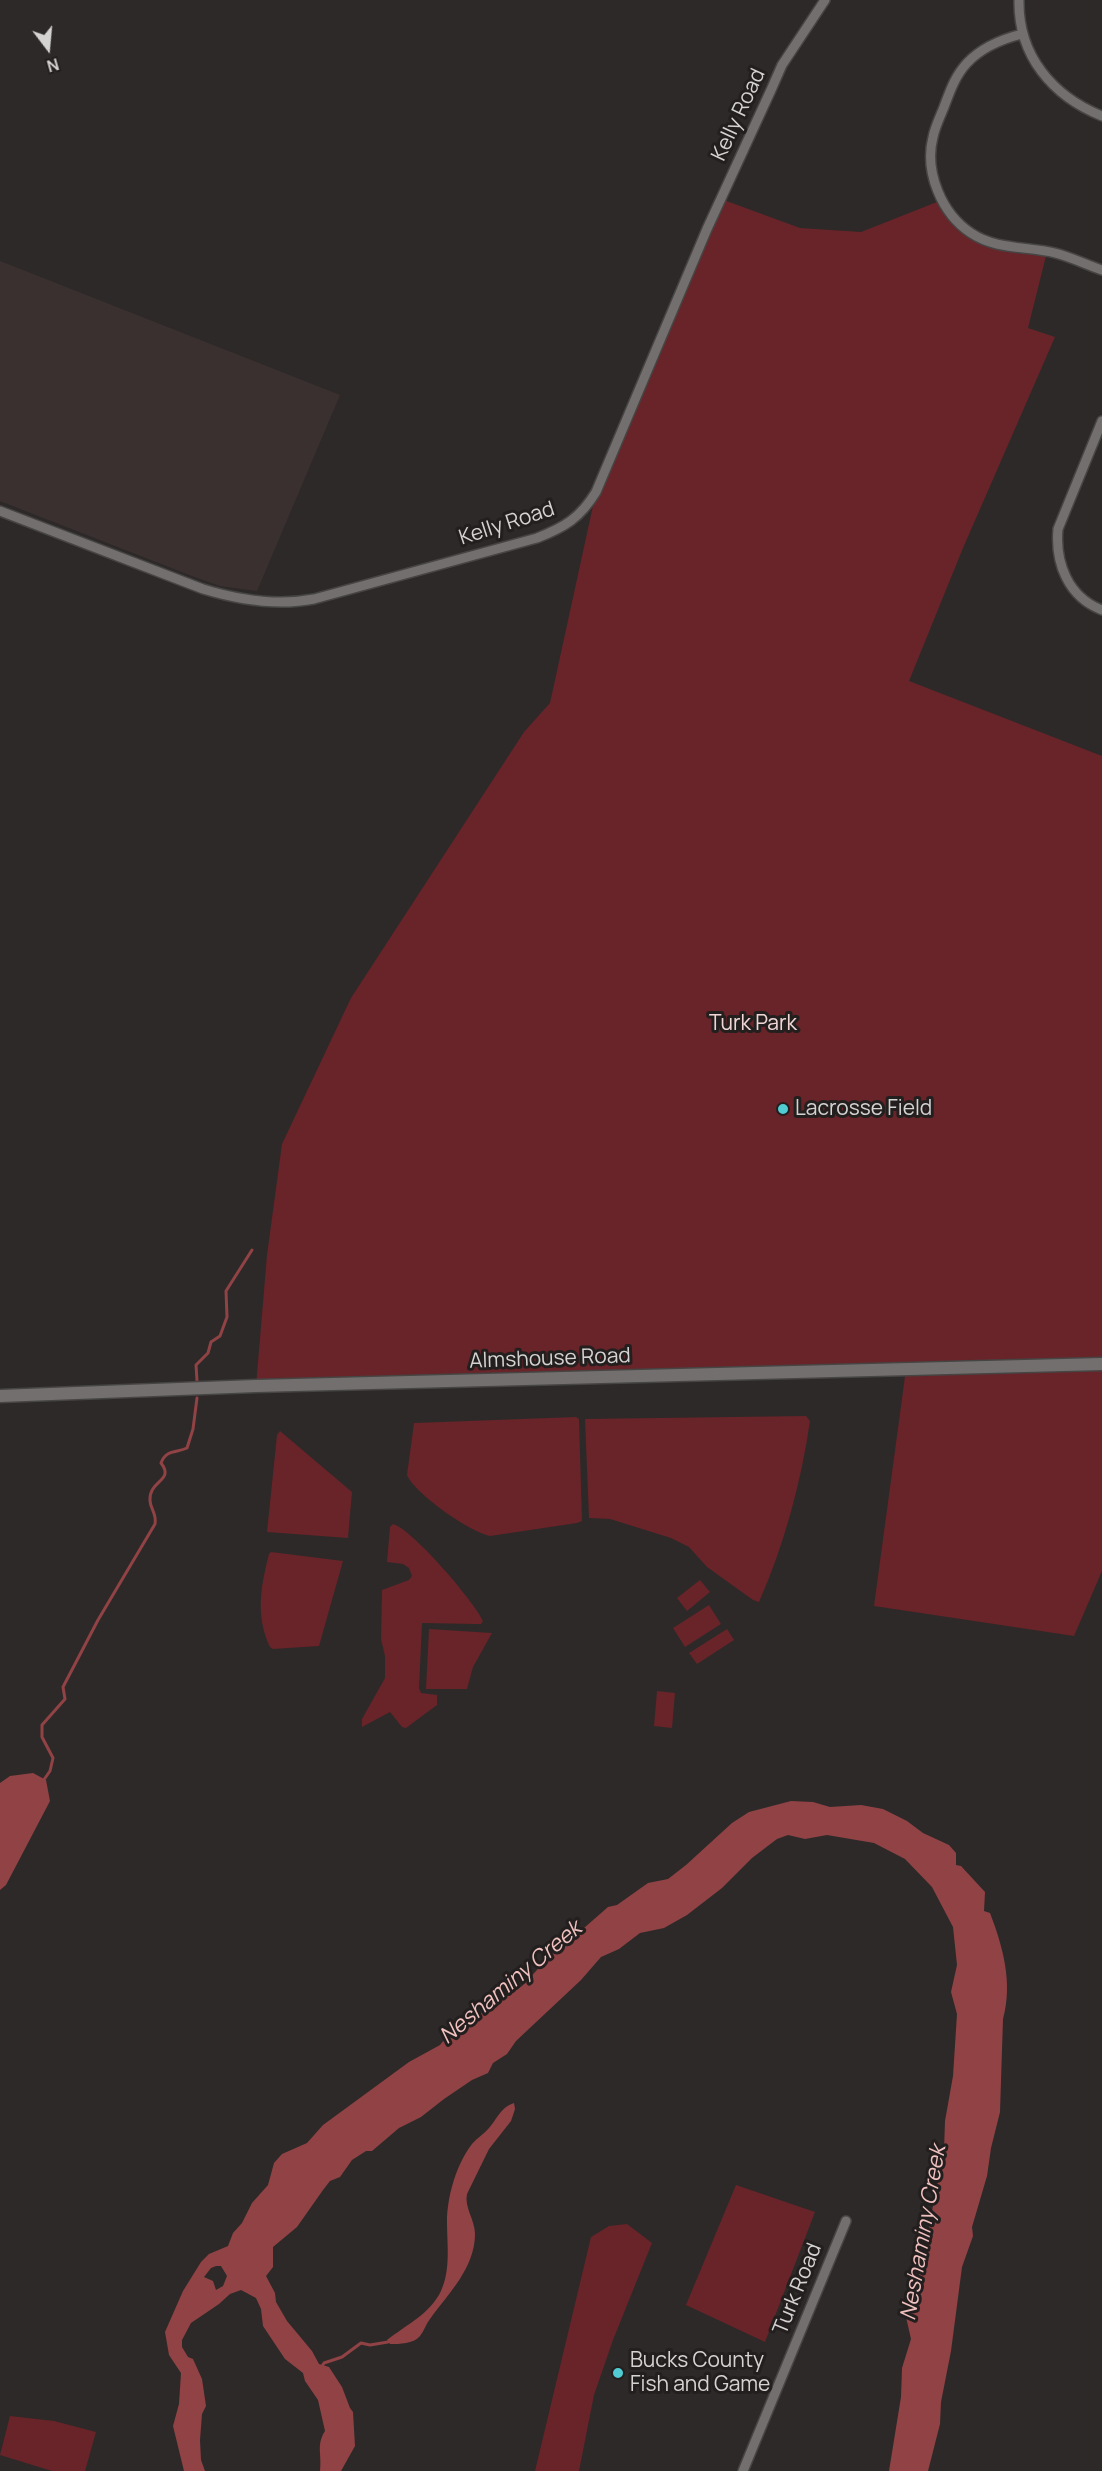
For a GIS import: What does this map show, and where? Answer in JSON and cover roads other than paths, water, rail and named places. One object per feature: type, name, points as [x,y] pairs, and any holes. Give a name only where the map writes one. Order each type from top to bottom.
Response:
[{"type":"street","name":"Kelly Road","points":[[0,511],[203,590],[230,597],[282,603],[314,599],[537,538],[567,524],[584,510],[596,492],[707,229],[782,65],[825,0]]},
{"type":"street","points":[[1019,0],[1022,34],[1040,68],[1053,85],[1070,101],[1102,116]]},
{"type":"street","points":[[1022,34],[982,50],[959,72],[933,137],[931,157],[934,180],[942,200],[954,217],[972,234],[991,243],[1056,253],[1102,270]]},
{"type":"street","points":[[1102,421],[1058,529],[1057,539],[1060,564],[1075,593],[1090,605],[1102,610]]},
{"type":"street","name":"Almshouse Road","points":[[0,1396],[256,1386],[1102,1364]]},
{"type":"street","name":"Turk Road","points":[[743,2471],[846,2221]]},
{"type":"waterway","points":[[197,1381],[196,1365],[208,1353],[211,1342],[220,1336],[227,1317],[226,1291],[252,1250]]},
{"type":"waterway","points":[[43,1781],[50,1771],[53,1758],[42,1737],[42,1725],[65,1699],[63,1687],[98,1620],[155,1524],[150,1503],[151,1493],[165,1474],[161,1463],[166,1455],[187,1448],[193,1429],[197,1398]]},
{"type":"waterway","points":[[321,2368],[324,2363],[342,2357],[361,2343],[370,2345],[388,2342]]},
{"type":"place","name":"Lacrosse Field","points":[[783,1109]]},
{"type":"place","name":"Bucks County Fish and Game","points":[[618,2373]]},
{"type":"park label","name":"Turk Park","points":[[753,1024]]},
{"type":"water label","name":"Neshaminy Creek","points":[[511,1983]]},
{"type":"water label","name":"Neshaminy Creek","points":[[924,2233]]}]
